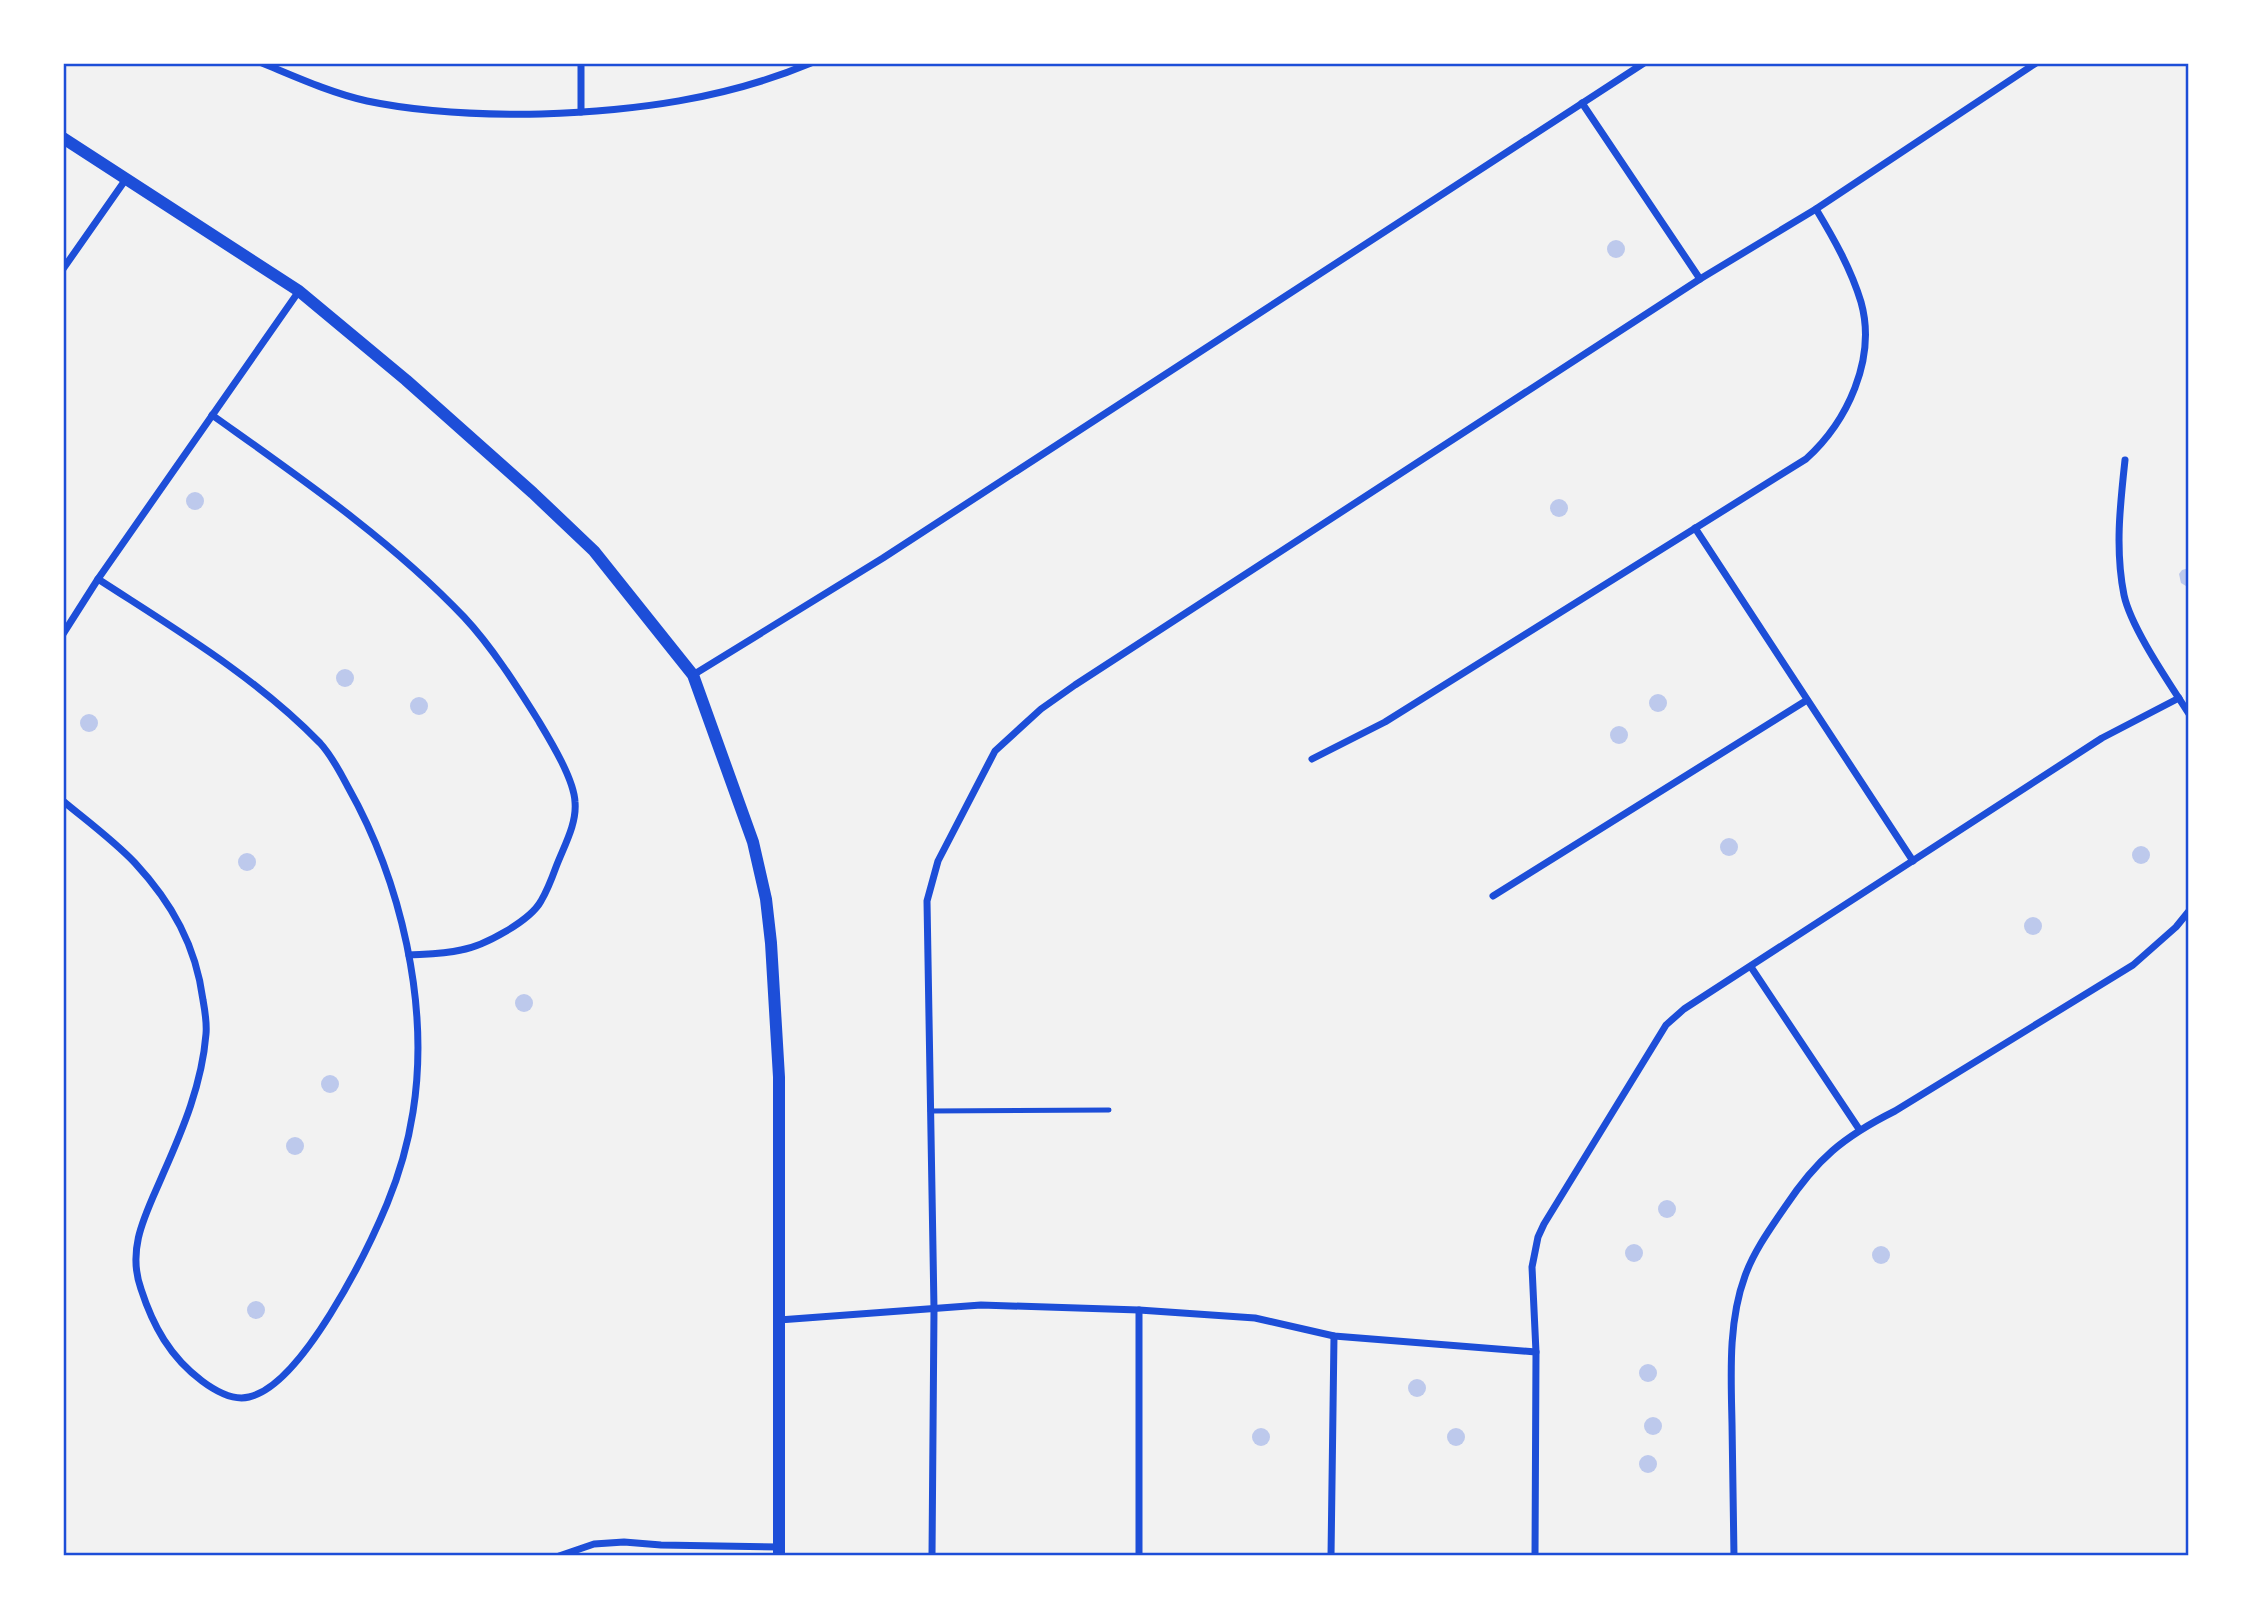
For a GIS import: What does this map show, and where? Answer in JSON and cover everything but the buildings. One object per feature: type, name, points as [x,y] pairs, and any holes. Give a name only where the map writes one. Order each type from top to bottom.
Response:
[{"type":"street","points":[[262,63],[346,96],[390,105],[501,115],[581,112],[701,98],[760,83],[811,63]]},
{"type":"street","points":[[581,63],[581,112]]},
{"type":"street","points":[[693,676],[883,558],[1643,63]]},
{"type":"street","points":[[932,1556],[934,1309],[928,901],[938,861],[995,751],[1041,709],[1075,685],[1700,279],[1816,209],[2036,63]]},
{"type":"street","points":[[1582,103],[1700,279]]},
{"type":"street","points":[[63,138],[299,291],[405,380],[594,551],[693,676],[754,842],[772,943],[779,1077],[779,1551],[624,1542],[594,1544],[559,1556]]},
{"type":"street","points":[[63,269],[126,178]]},
{"type":"street","points":[[1312,759],[1385,722],[1805,459],[1830,435],[1845,412],[1857,380],[1863,348],[1863,312],[1840,249],[1816,209]]},
{"type":"street","points":[[63,634],[98,579],[299,291]]},
{"type":"street","points":[[212,415],[311,485],[420,574],[464,617],[528,704],[552,744],[574,794],[573,824],[541,902],[535,910],[505,931],[463,950],[409,955]]},
{"type":"street","points":[[2125,460],[2117,528],[2124,597],[2137,628],[2189,714]]},
{"type":"street","points":[[1695,528],[1913,861]]},
{"type":"street","points":[[63,801],[108,838],[150,880],[179,920],[194,955],[201,980],[207,1029],[203,1057],[187,1119],[143,1221],[135,1249],[135,1269],[153,1319],[174,1357],[201,1380],[225,1394],[237,1398],[255,1395],[264,1391],[291,1368],[330,1314],[363,1258],[400,1169],[415,1102],[417,1030],[409,955],[383,859],[361,810],[325,748],[226,663],[98,579]]},
{"type":"street","points":[[1535,1556],[1536,1352],[1532,1266],[1538,1237],[1666,1025],[1684,1009],[2102,738],[2179,698]]},
{"type":"street","points":[[1493,896],[1807,700]]},
{"type":"street","points":[[1734,1556],[1731,1356],[1744,1278],[1760,1246],[1801,1183],[1827,1155],[1858,1129],[1895,1111],[2133,965],[2176,927],[2189,911]]},
{"type":"street","points":[[1751,967],[1858,1129]]},
{"type":"street","points":[[779,1320],[981,1306],[1139,1310],[1255,1318],[1334,1336],[1536,1352]]},
{"type":"street","points":[[1139,1310],[1139,1556]]},
{"type":"street","points":[[1331,1556],[1334,1336]]},
{"type":"lane","points":[[930,1111],[1109,1110]]}]
